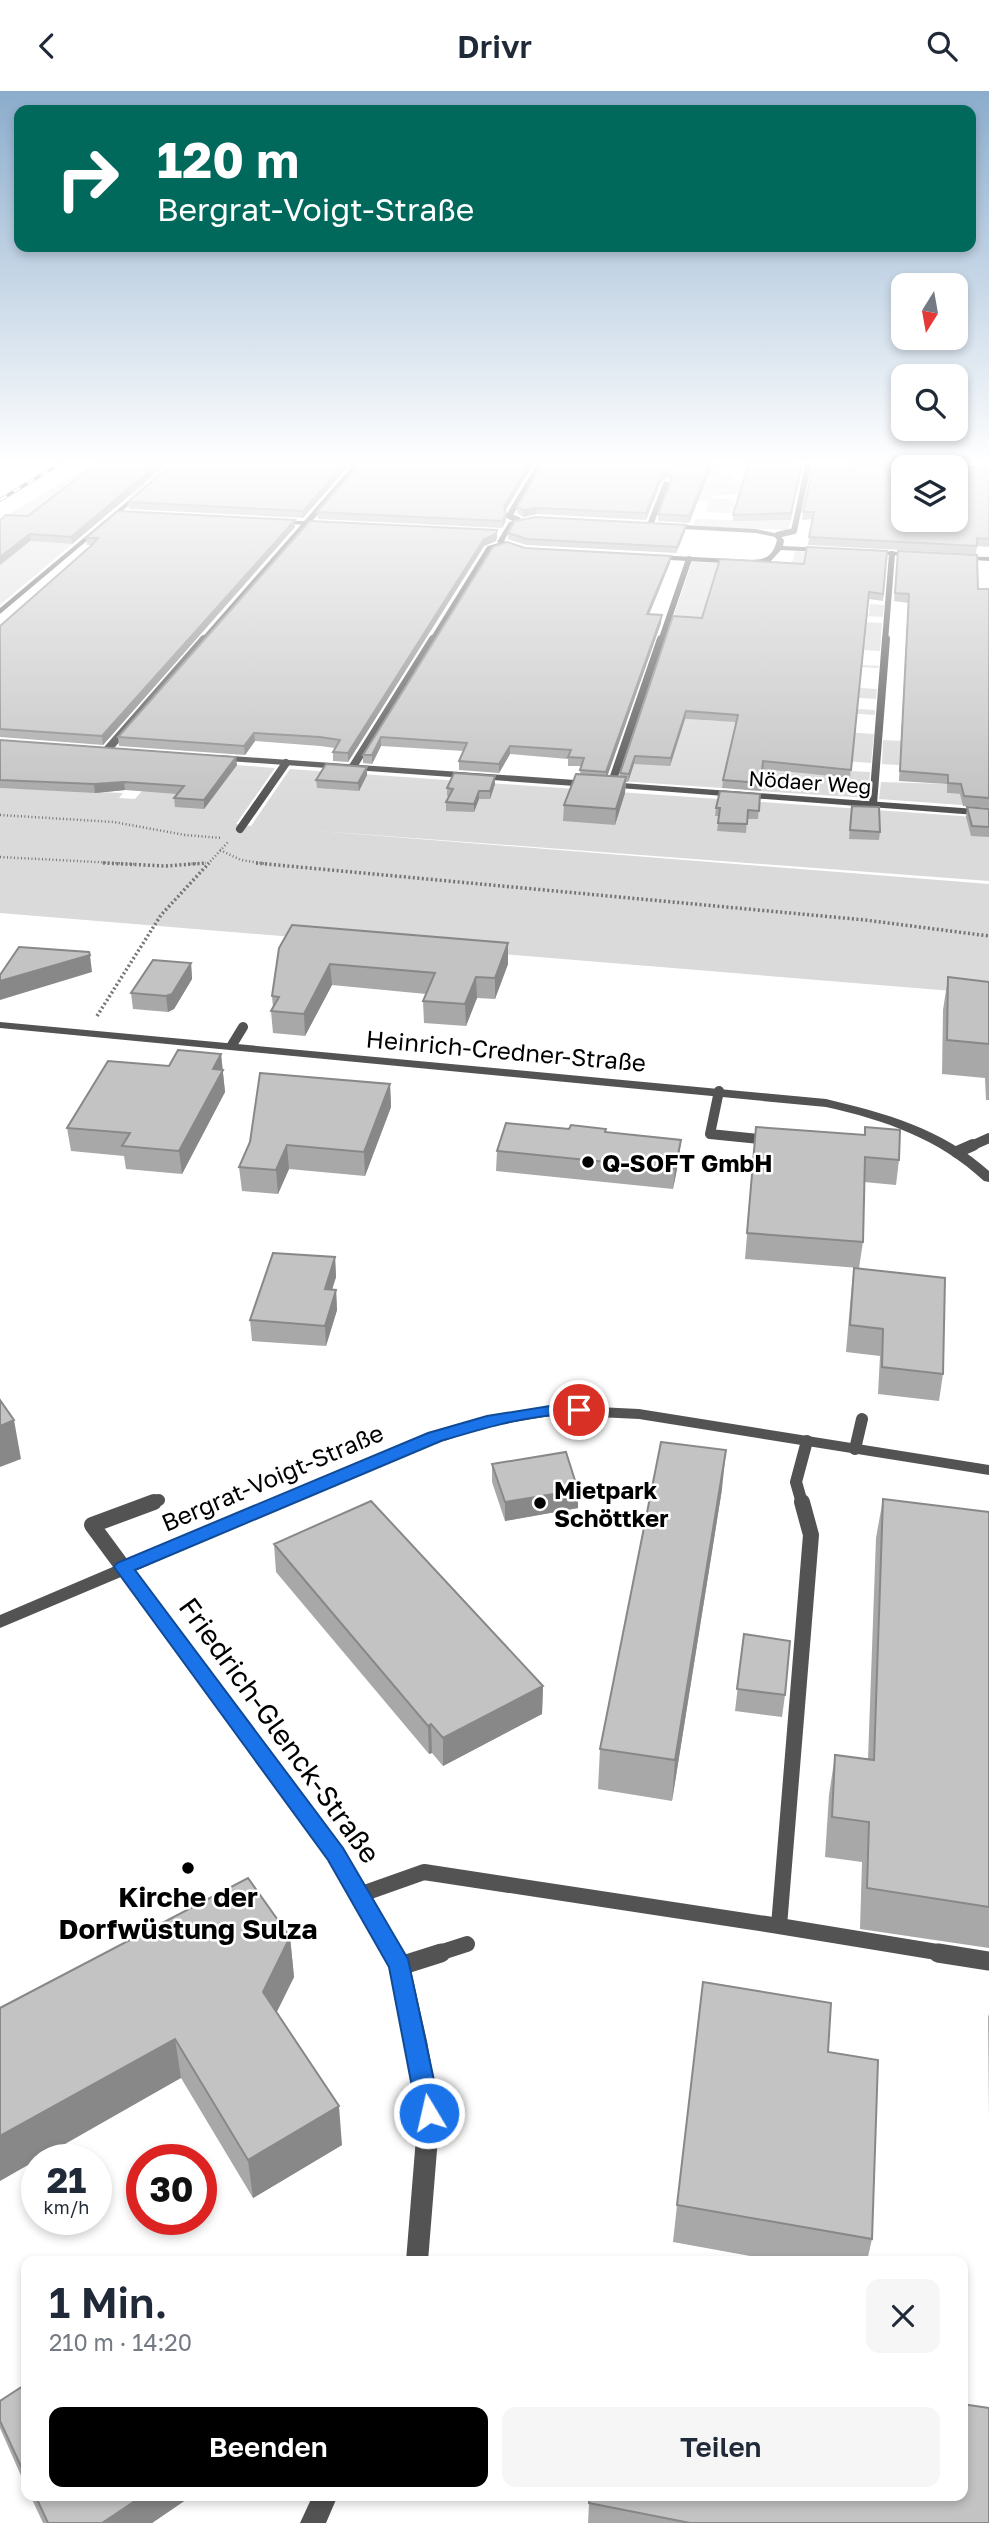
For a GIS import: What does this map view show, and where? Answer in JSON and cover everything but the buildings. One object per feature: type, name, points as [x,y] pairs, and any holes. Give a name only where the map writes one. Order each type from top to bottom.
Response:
[{"type":"street","points":[[0,612],[42,576]]},
{"type":"street","points":[[93,749],[121,751]]},
{"type":"street","name":"Nödaer Weg","points":[[203,757],[989,813]]},
{"type":"street","name":"Heinrich-Credner-Straße","points":[[0,1025],[826,1103],[869,1112],[912,1126],[957,1152],[989,1178]]},
{"type":"street","name":"Bergrat-Voigt-Straße","points":[[0,1622],[408,1447],[487,1421],[556,1410],[601,1411],[989,1470]]},
{"type":"street","name":"Friedrich-Glenck-Straße","points":[[123,1567],[336,1854],[400,1966],[429,2113],[417,2256]]},
{"type":"street","points":[[313,2523],[323,2501]]},
{"type":"lane","points":[[107,750],[260,576]]},
{"type":"lane","points":[[352,768],[472,576]]},
{"type":"lane","points":[[611,785],[683,576]]},
{"type":"lane","points":[[873,804],[890,576]]},
{"type":"lane","points":[[240,829],[286,763]]},
{"type":"lane","points":[[232,1045],[243,1027]]},
{"type":"lane","points":[[719,1091],[710,1134],[776,1141]]},
{"type":"lane","points":[[957,1152],[989,1138]]},
{"type":"lane","points":[[855,1449],[862,1419]]},
{"type":"lane","points":[[779,1926],[811,1535],[796,1482],[807,1441]]},
{"type":"lane","points":[[123,1567],[92,1525],[159,1500]]},
{"type":"lane","points":[[359,1895],[424,1872],[989,1961]]},
{"type":"lane","points":[[400,1966],[467,1944]]},
{"type":"path","points":[[0,815],[114,822],[185,835],[231,838],[161,915],[92,1022]]},
{"type":"path","points":[[220,850],[241,860],[271,866],[865,920],[989,936]]},
{"type":"path","points":[[0,857],[166,866],[207,863]]},
{"type":"shaded area","points":[[0,576],[34,576],[0,605]]},
{"type":"shaded area","points":[[687,576],[714,576],[712,582],[724,583],[751,576],[886,576],[884,598],[855,596],[813,611],[869,615],[870,604],[884,605],[883,617],[850,615],[849,621],[882,623],[880,651],[864,650],[866,635],[839,633],[848,664],[879,666],[878,668],[812,664],[810,685],[877,689],[876,699],[844,697],[843,708],[875,710],[875,715],[785,709],[805,729],[874,734],[871,763],[829,760],[826,777],[849,778],[851,771],[870,772],[868,798],[744,790],[727,768],[722,788],[619,781],[638,723],[684,719],[719,721],[672,621]]},
{"type":"shaded area","points":[[938,732],[989,736],[989,807],[879,799],[881,782],[947,784],[947,793],[974,795],[973,776],[957,775],[957,769],[882,764],[883,740],[924,742],[927,734],[938,735]]},
{"type":"shaded area","points":[[209,763],[275,768],[236,824],[251,826],[290,769],[989,818],[989,881],[306,830],[989,884],[989,994],[0,913],[0,788],[123,793],[119,798],[135,799],[141,792]]},
{"type":"place","name":"Q-SOFT GmbH","points":[[588,1162]]},
{"type":"place","name":"Mietpark Schöttker","points":[[540,1503]]},
{"type":"place","name":"Kirche der Dorfwüstung Sulza","points":[[188,1868]]},
{"type":"route","points":[[429,2113],[417,2041],[400,1966],[336,1854],[123,1567],[435,1437],[487,1421],[556,1410],[579,1410]]}]
